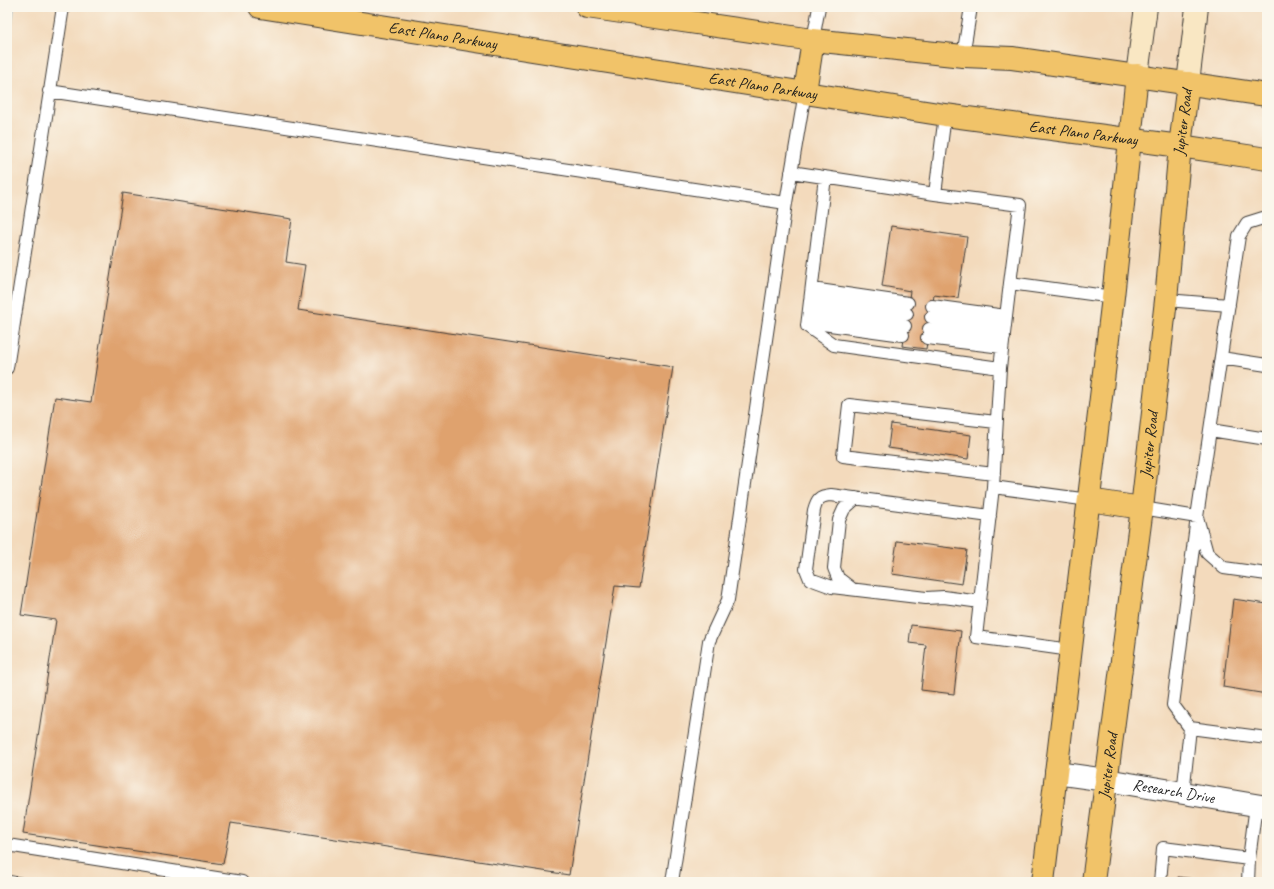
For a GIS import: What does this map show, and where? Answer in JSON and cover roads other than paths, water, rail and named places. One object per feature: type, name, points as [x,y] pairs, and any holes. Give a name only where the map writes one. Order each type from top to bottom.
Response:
[{"type":"main road","name":"East Plano Parkway","points":[[260,7],[945,115],[1267,159]]},
{"type":"main road","points":[[587,7],[812,40],[963,56],[1012,58],[1267,95]]},
{"type":"main road","points":[[1043,882],[1146,7]]},
{"type":"main road","name":"Jupiter Road","points":[[1093,882],[1142,508],[1166,300],[1180,146],[1197,7]]},
{"type":"main road","points":[[805,92],[812,40]]},
{"type":"main road","points":[[1089,500],[1142,508]]},
{"type":"street","name":"Research Drive","points":[[1056,773],[1261,806]]},
{"type":"lane","points":[[7,368],[63,7]]},
{"type":"lane","points":[[812,40],[819,7]]},
{"type":"lane","points":[[963,56],[971,7]]},
{"type":"lane","points":[[49,91],[786,203]]},
{"type":"lane","points":[[672,882],[709,641],[728,600],[790,172],[805,92]]},
{"type":"lane","points":[[935,194],[945,115]]},
{"type":"lane","points":[[790,172],[1020,205],[1000,368],[993,487],[976,637],[1071,650]]},
{"type":"lane","points":[[825,177],[808,326],[834,345],[1000,368]]},
{"type":"lane","points":[[1183,794],[1190,728],[1173,705],[1197,517],[1239,236],[1247,223],[1263,218],[1267,219]]},
{"type":"lane","points":[[1010,283],[1113,297]]},
{"type":"lane","points":[[1166,300],[1229,305]]},
{"type":"lane","points":[[810,306],[906,319],[810,306]]},
{"type":"lane","points":[[1004,332],[930,322],[1004,332]]},
{"type":"lane","points":[[1221,358],[1267,365]]},
{"type":"lane","points":[[994,474],[844,456],[849,405],[996,422]]},
{"type":"lane","points":[[1210,430],[1267,438]]},
{"type":"lane","points":[[993,487],[1089,500]]},
{"type":"lane","points":[[980,602],[944,597],[926,598],[832,587],[810,579],[806,569],[816,501],[823,496],[831,495],[990,516]]},
{"type":"lane","points":[[853,590],[838,578],[834,568],[839,520],[844,509],[856,498]]},
{"type":"lane","points":[[1142,508],[1197,517]]},
{"type":"lane","points":[[1197,517],[1207,553],[1224,568],[1267,574]]},
{"type":"lane","points":[[1190,728],[1267,738]]},
{"type":"lane","points":[[1248,882],[1249,859],[1261,806]]},
{"type":"lane","points":[[7,845],[242,882]]},
{"type":"lane","points":[[1160,882],[1163,848],[1249,859]]},
{"type":"waterway","points":[[7,37],[11,7]]},
{"type":"railway","points":[[7,877],[40,882]]}]
